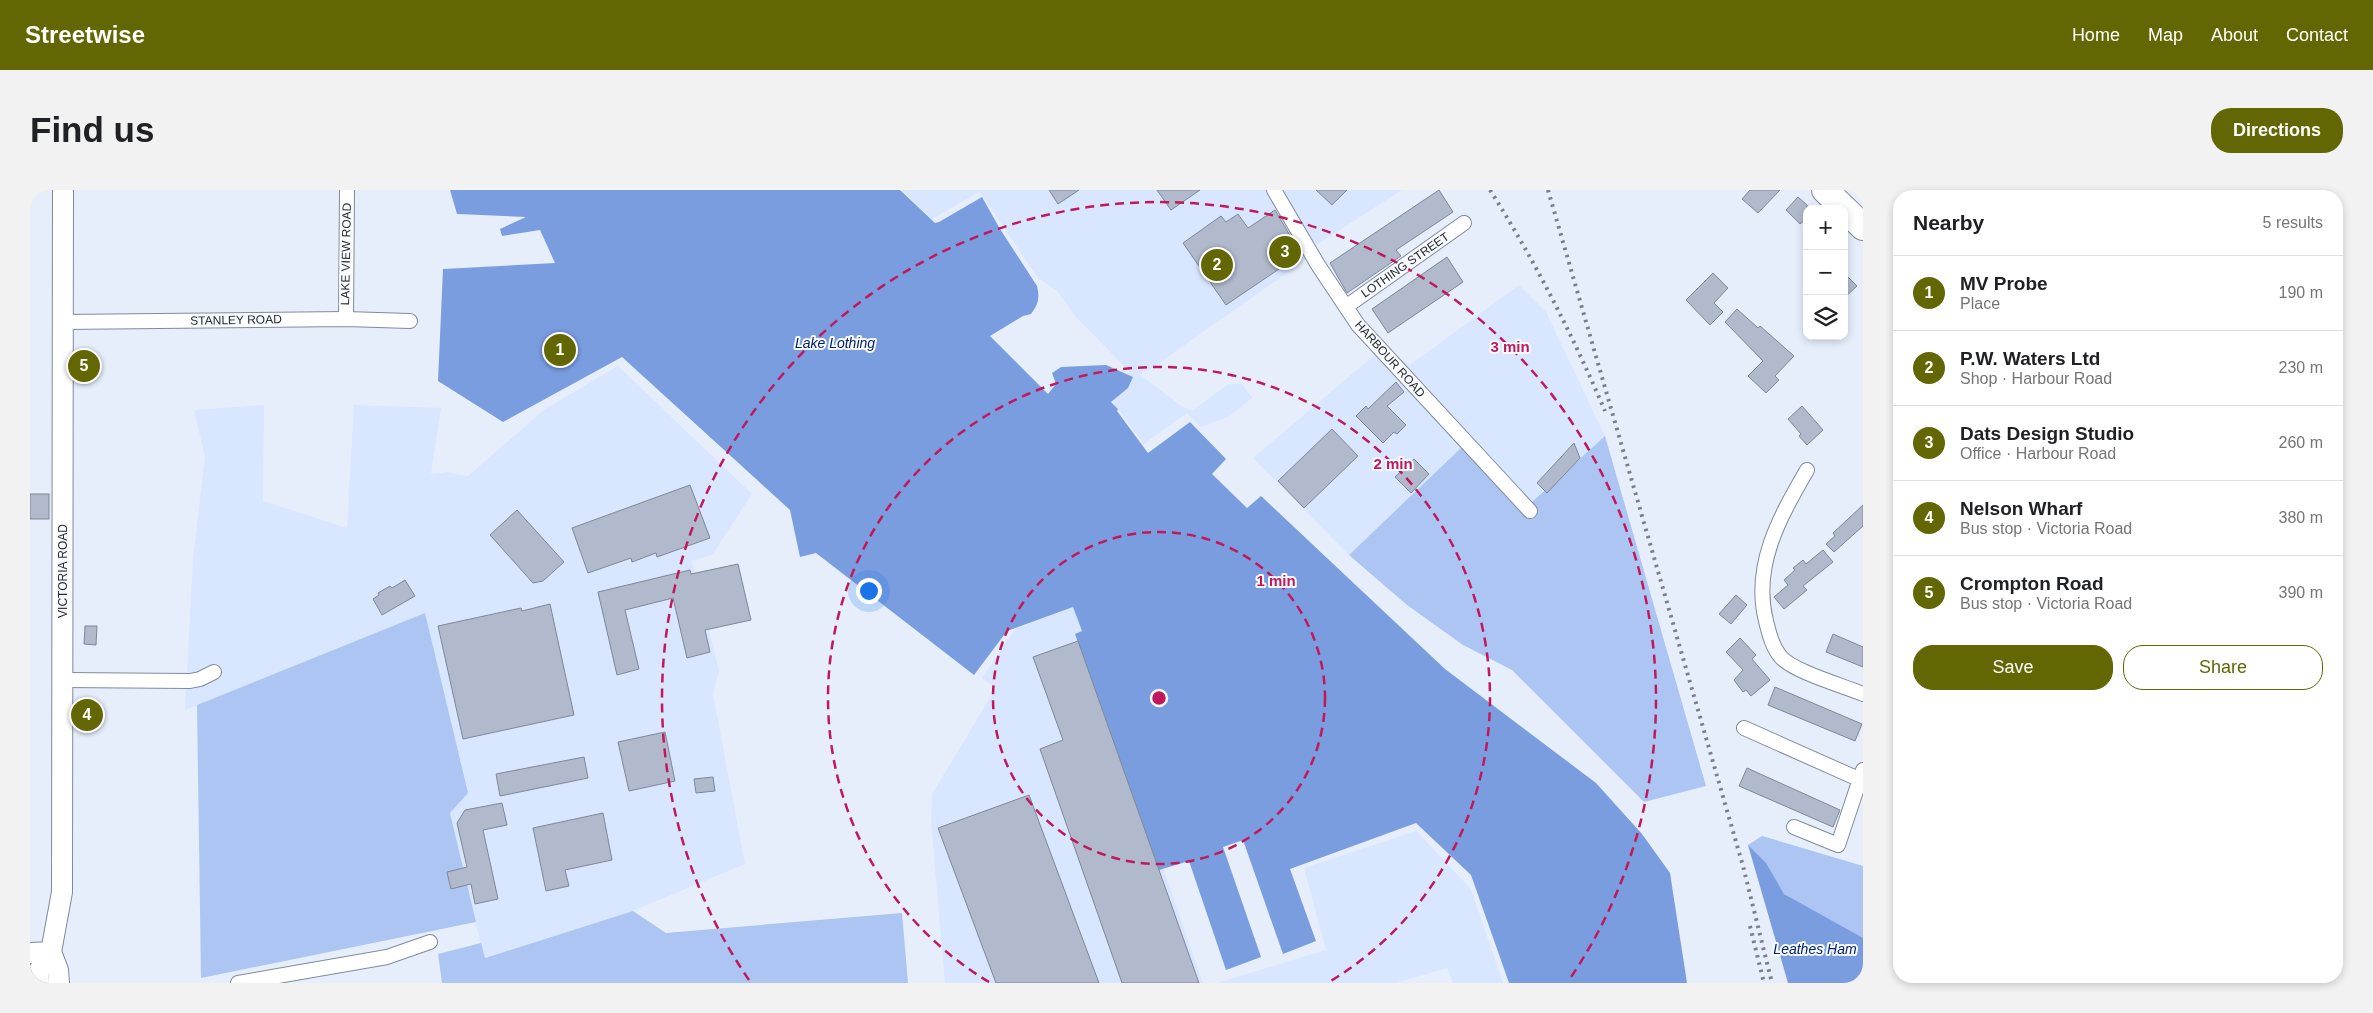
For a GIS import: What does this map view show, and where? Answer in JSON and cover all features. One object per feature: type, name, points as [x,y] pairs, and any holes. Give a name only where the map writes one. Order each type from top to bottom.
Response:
[{"type":"highway","points":[[1825,190],[1863,227]]},
{"type":"main road","name":"VICTORIA ROAD","points":[[39,983],[38,972],[51,952],[62,892],[63,190]]},
{"type":"main road","name":"VICTORIA ROAD","points":[[51,952],[58,970],[58,983]]},
{"type":"main road","points":[[30,953],[51,952]]},
{"type":"street","name":"LAKE VIEW ROAD","points":[[346,318],[347,190]]},
{"type":"street","name":"HARBOUR ROAD","points":[[1274,190],[1318,265],[1358,325],[1530,511]]},
{"type":"street","name":"LOTHING STREET","points":[[1347,306],[1464,223]]},
{"type":"street","name":"STANLEY ROAD","points":[[62,322],[346,318],[410,321]]},
{"type":"street","points":[[1807,470],[1783,511],[1767,550],[1761,584],[1765,618],[1770,637],[1780,657],[1795,668],[1863,694]]},
{"type":"street","points":[[63,680],[190,680],[200,679],[214,672]]},
{"type":"street","points":[[1744,728],[1862,777],[1838,845],[1794,827]]},
{"type":"street","points":[[238,983],[387,957],[430,942]]},
{"type":"shaded area","points":[[902,190],[1402,190],[1315,246],[1307,259],[1149,370],[1139,374],[1180,405],[1192,411],[1227,385],[1241,383],[1252,398],[1228,417],[1201,427],[1187,413],[1144,444],[1107,394],[1130,372],[1077,318],[1057,291],[1038,278],[981,194],[977,193],[932,219]]},
{"type":"shaded area","points":[[1519,285],[1546,312],[1605,436],[1521,512],[1462,447],[1349,555],[1253,458],[1384,347],[1410,365]]},
{"type":"shaded area","points":[[618,366],[752,494],[712,555],[692,561],[719,671],[713,694],[745,864],[633,911],[484,958],[450,812],[425,613],[185,710],[193,559],[205,457],[194,410],[264,405],[263,501],[347,528],[354,405],[441,408],[431,474],[447,472],[468,476],[545,409]]},
{"type":"shaded area","points":[[1605,436],[1706,786],[1644,802],[1512,670],[1463,645],[1407,605],[1349,555],[1462,447],[1521,512]]},
{"type":"shaded area","points":[[1073,607],[1203,983],[945,983],[931,822],[932,794],[996,688],[982,678],[1015,629]]},
{"type":"shaded area","points":[[425,613],[468,793],[450,813],[476,922],[201,978],[197,705]]},
{"type":"shaded area","points":[[1416,831],[1471,889],[1503,983],[1453,983],[1447,968],[1396,983],[1217,983],[1326,950],[1304,868]]},
{"type":"shaded area","points":[[1762,836],[1863,866],[1863,943],[1784,894],[1748,845]]},
{"type":"shaded area","points":[[633,911],[666,933],[902,913],[908,983],[442,983],[438,954],[481,943],[485,958]]},
{"type":"water","name":"Lake Lothing","points":[[450,190],[900,190],[935,223],[982,197],[1000,229],[1037,286],[1038,294],[1037,304],[1031,314],[1023,316],[990,336],[1048,394],[1056,384],[1052,373],[1061,367],[1106,365],[1133,377],[1128,388],[1111,402],[1118,409],[1117,411],[1148,453],[1190,422],[1226,459],[1212,474],[1247,508],[1261,496],[1445,669],[1596,783],[1642,834],[1670,873],[1687,983],[1509,983],[1471,875],[1416,823],[1290,869],[1316,941],[1283,954],[1243,840],[1223,847],[1261,957],[1226,970],[1189,861],[1159,870],[1075,634],[1082,631],[1073,607],[1007,631],[974,675],[816,553],[800,557],[790,510],[622,357],[503,422],[438,381],[443,269],[555,263],[540,230],[502,236],[500,229],[526,217],[457,214]]},
{"type":"water","name":"Leathes Ham","points":[[1748,845],[1766,863],[1784,894],[1863,938],[1863,983],[1788,983]]},
{"type":"building","points":[[1049,190],[1079,190],[1058,204]]},
{"type":"building","points":[[1157,190],[1200,190],[1171,210]]},
{"type":"building","points":[[1316,190],[1347,190],[1332,205]]},
{"type":"building","points":[[1439,190],[1453,212],[1396,250],[1401,256],[1347,293],[1330,263]]},
{"type":"building","points":[[1750,190],[1780,190],[1758,213],[1742,199]]},
{"type":"building","points":[[1798,197],[1807,205],[1803,205],[1803,221],[1800,224],[1786,210]]},
{"type":"building","points":[[1275,210],[1301,254],[1226,305],[1183,243],[1221,216],[1226,222],[1238,214],[1248,228]]},
{"type":"building","points":[[1447,257],[1463,282],[1388,333],[1372,309]]},
{"type":"building","points":[[1713,273],[1728,288],[1714,303],[1723,312],[1710,325],[1686,300]]},
{"type":"building","points":[[1848,277],[1857,286],[1848,294]]},
{"type":"building","points":[[1737,309],[1758,328],[1760,326],[1794,356],[1775,376],[1779,380],[1766,393],[1748,376],[1763,361],[1725,322]]},
{"type":"building","points":[[1396,382],[1404,392],[1387,406],[1406,425],[1397,434],[1394,432],[1383,443],[1356,416],[1366,406],[1368,409]]},
{"type":"building","points":[[1802,406],[1823,430],[1807,445],[1799,436],[1801,434],[1788,419]]},
{"type":"building","points":[[1332,429],[1358,456],[1304,508],[1278,481]]},
{"type":"building","points":[[1574,443],[1580,458],[1547,493],[1537,483]]},
{"type":"building","points":[[1414,459],[1429,474],[1411,493],[1395,477]]},
{"type":"building","points":[[690,485],[710,538],[657,557],[656,553],[632,562],[631,558],[588,573],[572,528]]},
{"type":"building","points":[[30,494],[49,494],[49,519],[30,519]]},
{"type":"building","points":[[1863,505],[1863,526],[1834,552],[1826,544],[1835,536],[1833,533]]},
{"type":"building","points":[[517,510],[564,562],[543,581],[533,583],[490,535]]},
{"type":"building","points":[[1823,550],[1833,562],[1803,586],[1807,590],[1784,609],[1774,597],[1788,585],[1784,580],[1795,570],[1793,568],[1803,560],[1806,564]]},
{"type":"building","points":[[738,564],[751,620],[705,630],[710,652],[687,658],[673,598],[625,610],[639,669],[617,675],[598,592],[690,570],[691,574]]},
{"type":"building","points":[[405,580],[415,596],[382,615],[373,599],[379,595],[378,593],[390,586],[392,588]]},
{"type":"building","points":[[1736,595],[1747,605],[1731,624],[1719,614]]},
{"type":"building","points":[[550,604],[574,715],[463,739],[438,626],[521,608],[522,611]]},
{"type":"building","points":[[85,626],[97,626],[96,645],[84,644]]},
{"type":"building","points":[[1833,634],[1863,647],[1863,667],[1826,652]]},
{"type":"building","points":[[1740,638],[1756,655],[1752,659],[1770,680],[1751,696],[1746,690],[1743,692],[1734,680],[1743,670],[1726,652]]},
{"type":"building","points":[[1078,641],[1199,983],[1122,983],[1040,749],[1063,740],[1033,657]]},
{"type":"building","points":[[1775,687],[1862,724],[1855,741],[1768,705]]},
{"type":"building","points":[[665,732],[675,781],[629,791],[618,742]]},
{"type":"building","points":[[584,757],[588,778],[500,796],[496,774]]},
{"type":"building","points":[[1747,768],[1840,810],[1833,827],[1739,786]]},
{"type":"building","points":[[713,777],[715,791],[696,793],[694,779]]},
{"type":"building","points":[[1029,795],[1099,983],[996,983],[938,828]]},
{"type":"building","points":[[502,803],[507,825],[483,830],[498,899],[475,904],[471,884],[451,889],[447,872],[467,867],[457,823],[465,810]]},
{"type":"building","points":[[603,813],[612,860],[565,870],[569,886],[546,891],[533,828]]},
{"type":"railway","points":[[1490,190],[1552,298],[1605,411]]},
{"type":"railway","points":[[1548,190],[1743,866],[1772,983]]},
{"type":"railway","points":[[1750,926],[1764,983]]},
{"type":"place","name":"Dats Design Studio","points":[[1285,252]]},
{"type":"place","name":"P.W. Waters Ltd","points":[[1217,265]]},
{"type":"place","name":"MV Probe","points":[[560,350]]},
{"type":"place","name":"Crompton Road","points":[[84,366]]},
{"type":"place","name":"Nelson Wharf","points":[[87,715]]}]
